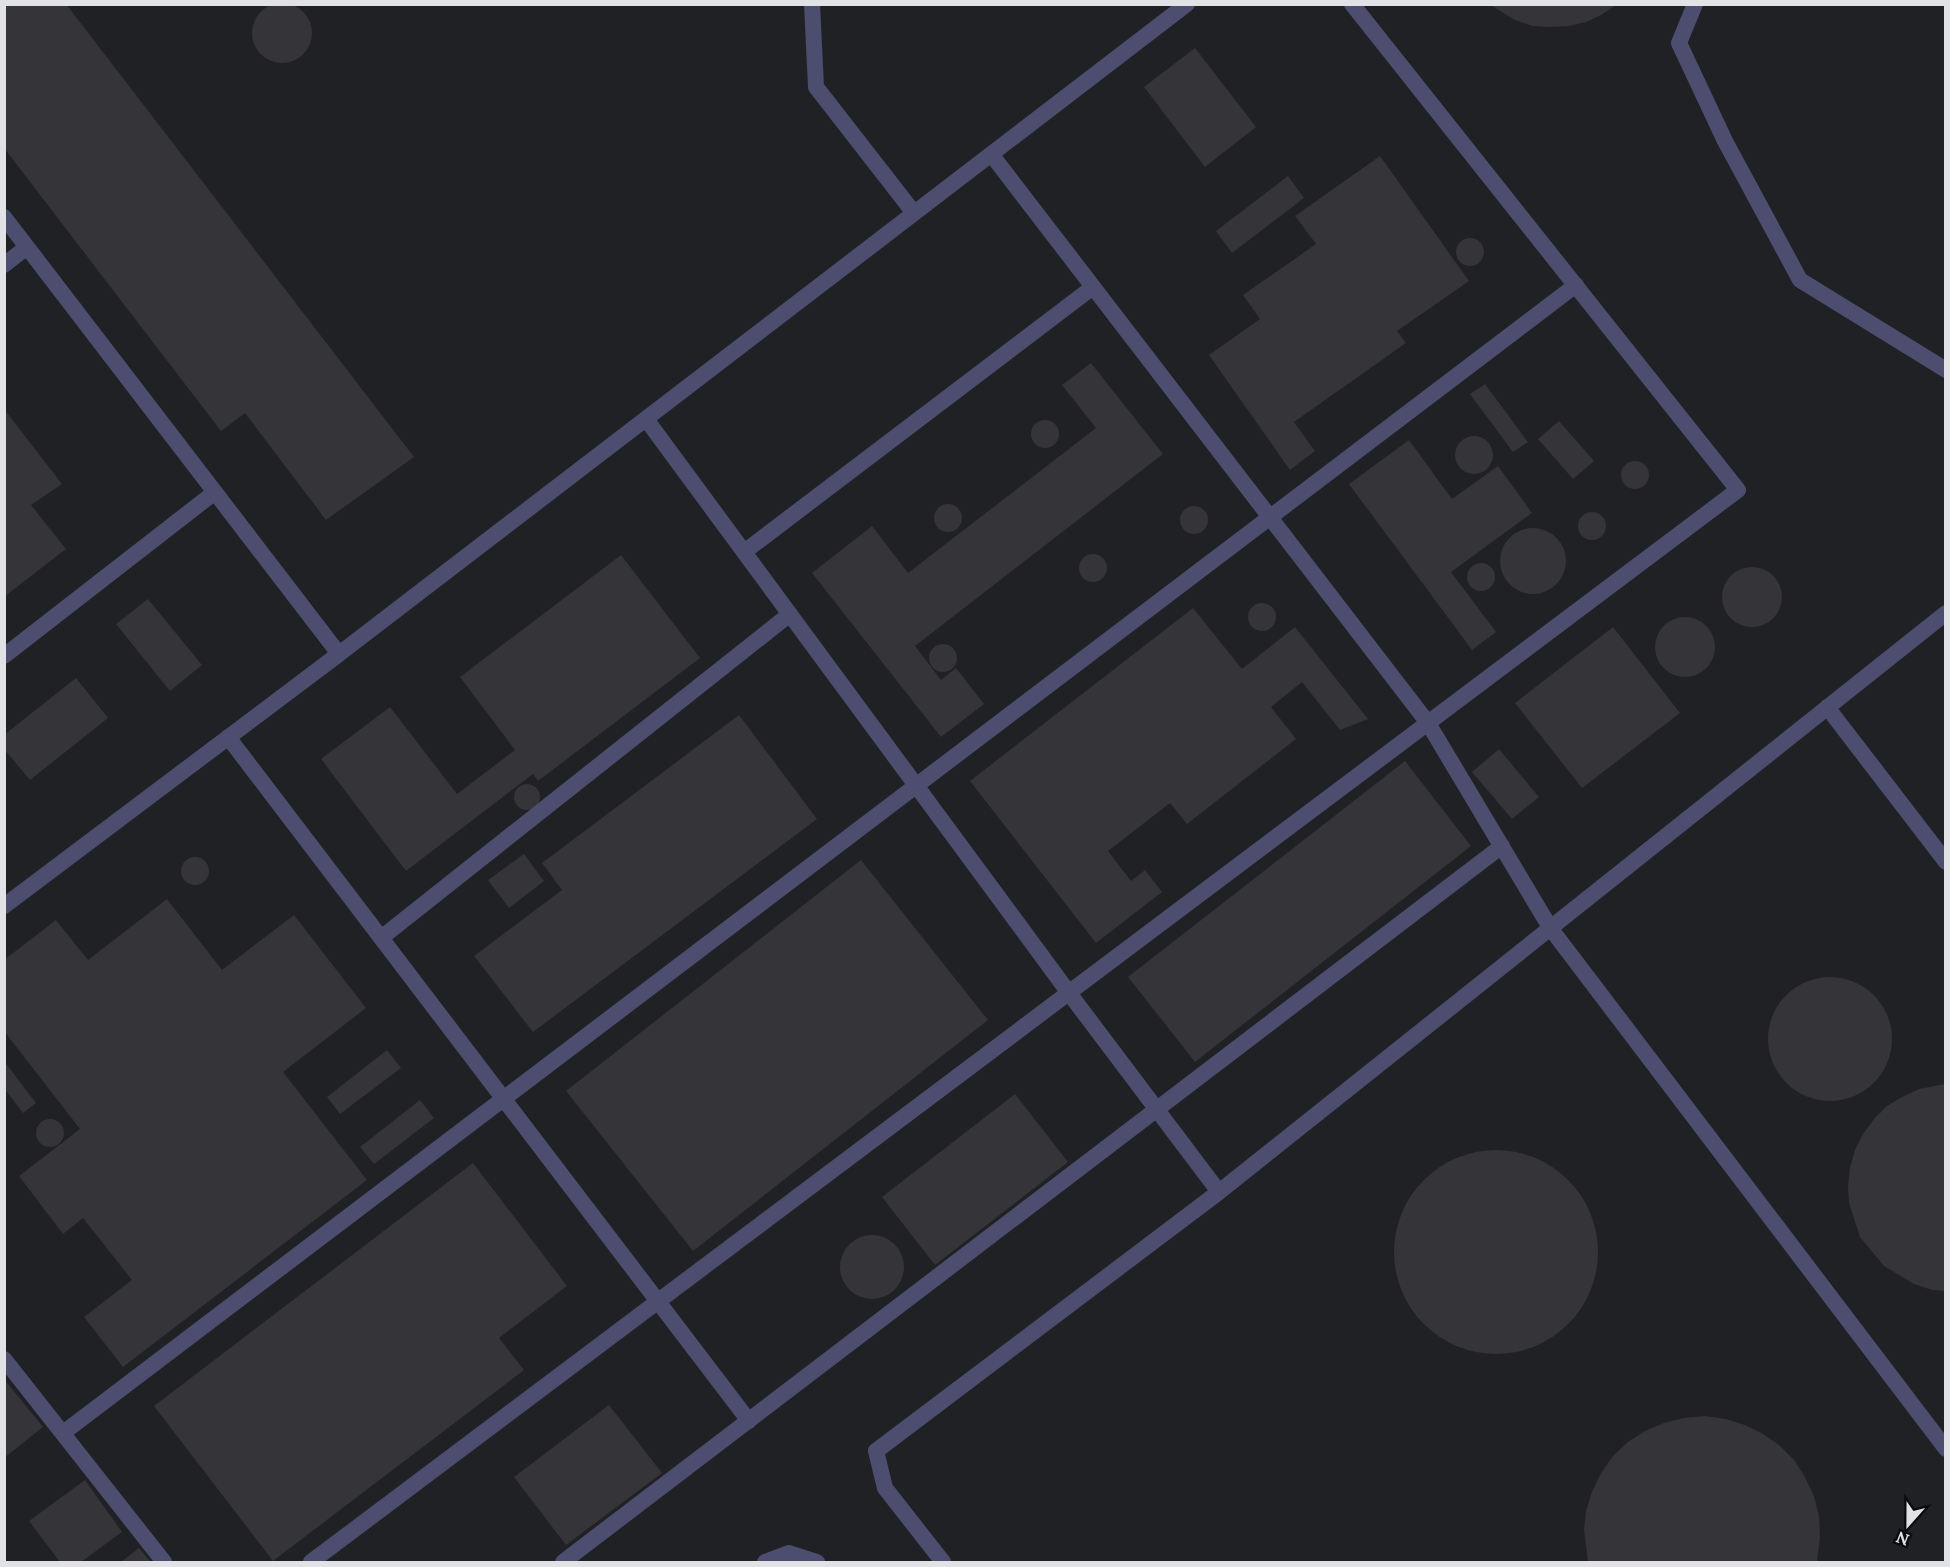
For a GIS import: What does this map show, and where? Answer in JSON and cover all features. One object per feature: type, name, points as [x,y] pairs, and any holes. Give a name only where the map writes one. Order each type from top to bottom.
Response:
[{"type":"lane","points":[[812,4],[816,87],[914,213]]},
{"type":"lane","points":[[4,906],[339,654],[1187,4]]},
{"type":"lane","points":[[312,1563],[1738,490],[1352,4]]},
{"type":"lane","points":[[1695,4],[1679,43],[1725,141],[1800,280],[1946,370]]},
{"type":"lane","points":[[991,154],[1428,723],[1551,928],[1942,1438]]},
{"type":"lane","points":[[4,217],[339,654]]},
{"type":"lane","points":[[4,265],[27,247]]},
{"type":"lane","points":[[63,1433],[1576,285]]},
{"type":"lane","points":[[744,552],[1093,287]]},
{"type":"lane","points":[[646,418],[1069,993],[1219,1192]]},
{"type":"lane","points":[[4,656],[215,492]]},
{"type":"lane","points":[[943,1563],[885,1488],[876,1451],[1219,1192],[1946,613]]},
{"type":"lane","points":[[381,938],[790,614]]},
{"type":"lane","points":[[1827,707],[1946,861]]},
{"type":"lane","points":[[228,737],[749,1421]]},
{"type":"lane","points":[[563,1563],[1502,846]]},
{"type":"lane","points":[[4,1359],[164,1563]]},
{"type":"lane","points":[[765,1563],[789,1553],[817,1563]]},
{"type":"building","points":[[282,3],[299,8],[307,16],[312,33],[307,50],[299,58],[282,63],[265,58],[257,50],[252,33],[257,16],[265,8]]},
{"type":"building","points":[[4,4],[66,4],[414,457],[326,520],[245,413],[221,431],[4,148]]},
{"type":"building","points":[[1489,4],[1617,4],[1586,22],[1551,27],[1533,26],[1515,20]]},
{"type":"building","points":[[1195,48],[1256,127],[1205,167],[1144,87]]},
{"type":"building","points":[[1380,156],[1469,281],[1397,331],[1406,343],[1294,422],[1315,451],[1290,470],[1209,355],[1260,319],[1243,295],[1316,244],[1295,216]]},
{"type":"building","points":[[1288,176],[1304,198],[1232,253],[1216,231]]},
{"type":"building","points":[[1470,238],[1480,242],[1484,252],[1480,262],[1470,266],[1460,262],[1456,252],[1460,242]]},
{"type":"building","points":[[1091,363],[1163,454],[915,646],[941,680],[956,668],[984,704],[941,737],[812,573],[872,526],[908,573],[1096,428],[1062,385]]},
{"type":"building","points":[[1485,384],[1528,442],[1513,452],[1470,394]]},
{"type":"building","points":[[4,409],[62,484],[31,505],[66,549],[4,597]]},
{"type":"building","points":[[1045,420],[1055,424],[1059,434],[1055,444],[1045,448],[1035,444],[1031,434],[1035,424]]},
{"type":"building","points":[[1559,421],[1594,461],[1573,479],[1538,439]]},
{"type":"building","points":[[1474,436],[1488,441],[1493,455],[1488,469],[1474,474],[1460,469],[1455,455],[1460,441]]},
{"type":"building","points":[[1409,440],[1452,499],[1498,466],[1532,513],[1451,572],[1496,632],[1472,650],[1349,484]]},
{"type":"building","points":[[1635,461],[1645,465],[1649,475],[1645,485],[1635,489],[1625,485],[1621,475],[1625,465]]},
{"type":"building","points":[[948,504],[958,508],[962,518],[958,528],[948,532],[938,528],[934,518],[938,508]]},
{"type":"building","points":[[1194,506],[1204,510],[1208,520],[1204,530],[1194,534],[1184,530],[1180,520],[1184,510]]},
{"type":"building","points":[[1592,512],[1602,516],[1606,526],[1602,536],[1592,540],[1582,536],[1578,526],[1582,516]]},
{"type":"building","points":[[1533,528],[1546,531],[1556,538],[1563,548],[1566,561],[1563,574],[1556,584],[1546,591],[1533,594],[1520,591],[1510,584],[1503,574],[1500,561],[1503,548],[1510,538],[1520,531]]},
{"type":"building","points":[[1093,554],[1103,558],[1107,568],[1103,578],[1093,582],[1083,578],[1079,568],[1083,558]]},
{"type":"building","points":[[621,555],[700,658],[538,781],[533,774],[406,871],[321,759],[390,707],[457,794],[515,750],[460,677]]},
{"type":"building","points":[[1481,563],[1491,567],[1495,577],[1491,587],[1481,591],[1471,587],[1467,577],[1471,567]]},
{"type":"building","points":[[1752,567],[1769,572],[1777,580],[1782,597],[1777,614],[1769,622],[1752,627],[1735,622],[1727,614],[1722,597],[1727,580],[1735,572]]},
{"type":"building","points":[[148,599],[202,665],[170,691],[116,624]]},
{"type":"building","points":[[1262,603],[1272,607],[1276,617],[1272,627],[1262,631],[1252,627],[1248,617],[1252,607]]},
{"type":"building","points":[[1193,608],[1242,669],[1295,627],[1368,719],[1340,730],[1302,682],[1271,707],[1296,739],[1187,824],[1170,803],[1108,851],[1131,881],[1145,870],[1162,892],[1096,943],[970,781]]},
{"type":"building","points":[[1685,617],[1702,622],[1710,630],[1715,647],[1710,664],[1702,672],[1685,677],[1668,672],[1660,664],[1655,647],[1660,630],[1668,622]]},
{"type":"building","points":[[1613,627],[1680,713],[1582,788],[1515,703]]},
{"type":"building","points":[[943,644],[953,648],[957,658],[953,668],[943,672],[933,668],[929,658],[933,648]]},
{"type":"building","points":[[76,678],[108,718],[30,780],[4,749],[4,735]]},
{"type":"building","points":[[739,715],[817,819],[533,1032],[474,956],[562,890],[542,863]]},
{"type":"building","points":[[1499,749],[1539,797],[1512,819],[1472,772]]},
{"type":"building","points":[[1405,761],[1471,846],[1195,1062],[1128,977]]},
{"type":"building","points":[[527,784],[536,788],[540,797],[536,806],[527,810],[518,806],[514,797],[518,788]]},
{"type":"building","points":[[524,854],[544,881],[509,908],[488,880]]},
{"type":"building","points":[[195,857],[205,861],[209,871],[205,881],[195,885],[185,881],[181,871],[185,861]]},
{"type":"building","points":[[861,860],[988,1020],[693,1251],[566,1091]]},
{"type":"building","points":[[167,899],[222,970],[294,915],[366,1008],[283,1072],[367,1180],[123,1367],[84,1317],[132,1280],[83,1218],[63,1234],[19,1176],[80,1129],[4,1031],[4,960],[56,920],[88,960]]},
{"type":"building","points":[[1830,977],[1854,982],[1874,995],[1887,1015],[1892,1039],[1887,1063],[1874,1083],[1854,1096],[1830,1101],[1806,1096],[1786,1083],[1773,1063],[1768,1039],[1773,1015],[1786,995],[1806,982]]},
{"type":"building","points":[[387,1050],[401,1068],[340,1114],[327,1097]]},
{"type":"building","points":[[4,1061],[36,1103],[23,1113],[4,1088]]},
{"type":"building","points":[[1946,1084],[1946,1291],[1932,1290],[1914,1284],[1884,1266],[1860,1237],[1849,1203],[1848,1186],[1855,1150],[1874,1119],[1887,1106],[1902,1097],[1919,1089]]},
{"type":"building","points":[[1015,1094],[1068,1162],[935,1265],[882,1197]]},
{"type":"building","points":[[420,1100],[434,1118],[374,1164],[360,1147]]},
{"type":"building","points":[[50,1119],[60,1123],[64,1133],[60,1143],[50,1147],[40,1143],[36,1133],[40,1123]]},
{"type":"building","points":[[1486,1150],[1506,1150],[1535,1157],[1561,1173],[1575,1187],[1591,1213],[1598,1252],[1591,1291],[1575,1317],[1561,1331],[1526,1350],[1506,1354],[1486,1354],[1457,1347],[1431,1331],[1417,1317],[1398,1282],[1394,1262],[1394,1242],[1401,1213],[1417,1187],[1431,1173],[1466,1154]]},
{"type":"building","points":[[473,1163],[567,1286],[499,1338],[524,1370],[273,1561],[154,1406]]},
{"type":"building","points":[[872,1235],[890,1240],[895,1244],[899,1249],[904,1267],[899,1285],[895,1290],[890,1294],[872,1299],[854,1294],[849,1290],[845,1285],[840,1267],[845,1249],[849,1244],[854,1240]]},
{"type":"building","points":[[4,1379],[43,1427],[4,1458]]},
{"type":"building","points":[[609,1405],[662,1473],[566,1545],[514,1477]]},
{"type":"building","points":[[1705,1416],[1745,1425],[1779,1445],[1794,1460],[1814,1496],[1819,1516],[1820,1537],[1817,1562],[1588,1562],[1584,1530],[1586,1511],[1601,1473],[1613,1456],[1645,1431],[1684,1418]]},
{"type":"building","points":[[85,1480],[122,1532],[81,1562],[60,1562],[29,1521]]},
{"type":"building","points":[[139,1548],[151,1562],[121,1562]]}]
